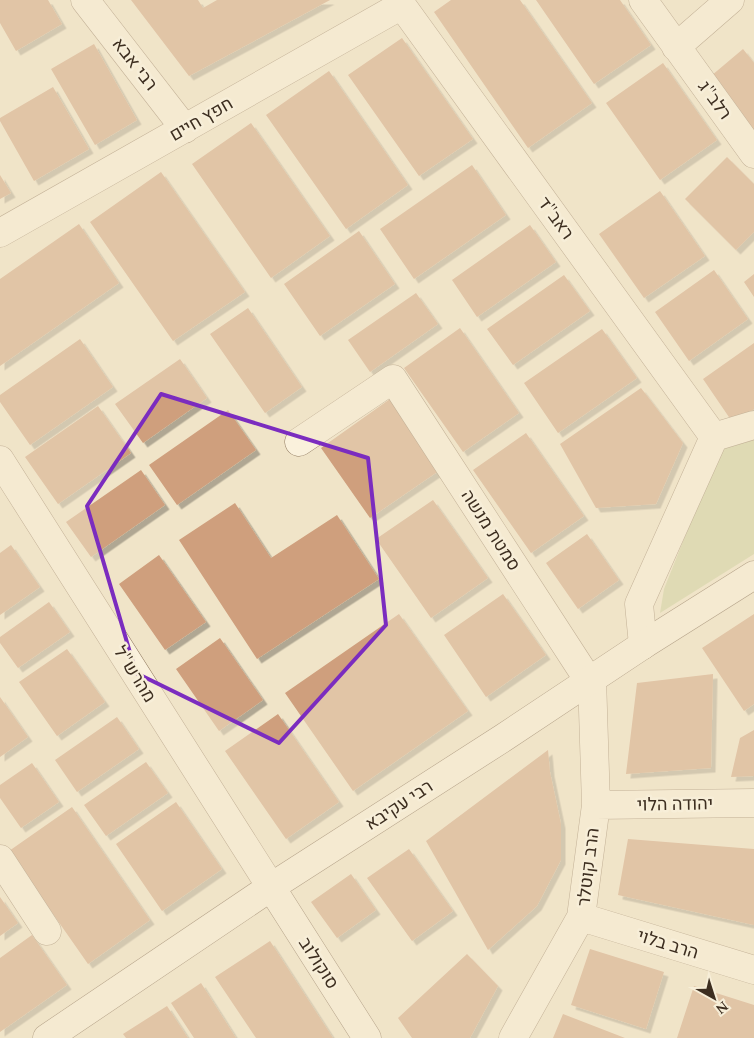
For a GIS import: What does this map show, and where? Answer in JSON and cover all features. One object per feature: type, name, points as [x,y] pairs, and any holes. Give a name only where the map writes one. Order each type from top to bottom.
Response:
[{"type":"street","name":"רבי אבא","points":[[85,0],[185,128]]},
{"type":"street","name":"רלב\"ג","points":[[643,0],[754,154]]},
{"type":"street","points":[[676,47],[730,0]]},
{"type":"street","name":"חפץ חיים","points":[[0,233],[185,128],[400,2]]},
{"type":"street","name":"ראב\"ד","points":[[400,2],[714,437]]},
{"type":"street","name":"סמטת מנשה","points":[[299,442],[393,379],[590,680]]},
{"type":"street","points":[[643,644],[638,604],[714,437],[754,425]]},
{"type":"street","name":"מהרש\"ל","points":[[0,460],[270,887]]},
{"type":"street","name":"רבי עקיבא","points":[[47,1038],[270,887],[503,738],[643,644],[754,575]]},
{"type":"street","name":"הרב קוטלר","points":[[514,1038],[582,918],[596,804],[590,680]]},
{"type":"street","name":"יהודה הלוי","points":[[596,804],[754,803]]},
{"type":"street","points":[[0,858],[47,932]]},
{"type":"street","name":"סוקולוב","points":[[270,887],[367,1038]]},
{"type":"street","name":"הרב בלוי","points":[[582,918],[754,970]]},
{"type":"highlighted area","points":[[161,394],[368,458],[386,625],[279,743],[136,673],[87,506]]},
{"type":"green space","points":[[754,440],[754,554],[660,613],[664,589],[720,449]]},
{"type":"building","points":[[0,0],[48,0],[62,24],[16,51],[0,23]]},
{"type":"building","points":[[131,0],[198,0],[203,8],[217,0],[330,0],[189,76]]},
{"type":"building","points":[[451,0],[520,0],[592,103],[528,148],[434,12]]},
{"type":"building","points":[[536,0],[620,0],[651,45],[594,84]]},
{"type":"building","points":[[402,38],[473,139],[419,176],[348,75]]},
{"type":"building","points":[[94,44],[137,120],[95,145],[51,69]]},
{"type":"building","points":[[743,49],[754,63],[754,130],[711,76]]},
{"type":"building","points":[[663,63],[717,140],[660,180],[606,103]]},
{"type":"building","points":[[329,71],[408,185],[346,229],[266,115]]},
{"type":"building","points":[[53,87],[89,149],[34,181],[0,118]]},
{"type":"building","points":[[251,123],[330,236],[271,278],[192,164]]},
{"type":"building","points":[[727,157],[754,184],[754,232],[736,250],[685,199]]},
{"type":"building","points":[[472,165],[506,215],[414,279],[380,229]]},
{"type":"building","points":[[161,172],[245,292],[173,341],[90,222]]},
{"type":"building","points":[[0,175],[11,193],[0,199]]},
{"type":"building","points":[[660,191],[705,256],[644,298],[599,234]]},
{"type":"building","points":[[79,224],[119,283],[0,366],[0,279]]},
{"type":"building","points":[[530,225],[556,262],[477,317],[452,280]]},
{"type":"building","points":[[359,231],[395,284],[320,336],[284,284]]},
{"type":"building","points":[[714,270],[748,319],[689,361],[655,312]]},
{"type":"building","points":[[754,274],[754,297],[744,282]]},
{"type":"building","points":[[564,275],[590,311],[513,365],[487,329]]},
{"type":"building","points":[[416,293],[438,324],[370,372],[348,340]]},
{"type":"building","points":[[248,308],[302,387],[265,413],[210,334]]},
{"type":"building","points":[[460,328],[519,413],[463,452],[404,368]]},
{"type":"building","points":[[602,329],[637,378],[558,433],[524,383]]},
{"type":"building","points":[[80,339],[113,387],[30,445],[0,402],[0,395]]},
{"type":"building","points":[[754,343],[754,409],[733,423],[703,379]]},
{"type":"building","points":[[180,359],[207,398],[143,443],[115,404]]},
{"type":"building","points":[[641,388],[683,443],[656,504],[596,508],[560,444]]},
{"type":"building","points":[[390,399],[440,470],[370,518],[321,448]]},
{"type":"building","points":[[98,406],[131,453],[58,504],[25,457]]},
{"type":"building","points":[[228,410],[256,450],[177,505],[149,465]]},
{"type":"building","points":[[526,433],[584,516],[531,553],[473,470]]},
{"type":"building","points":[[141,470],[165,505],[91,557],[66,522]]},
{"type":"building","points":[[433,500],[488,578],[431,618],[376,539]]},
{"type":"building","points":[[235,503],[271,558],[337,515],[379,579],[257,659],[179,540]]},
{"type":"building","points":[[587,534],[619,580],[578,609],[546,563]]},
{"type":"building","points":[[11,545],[40,587],[0,615],[0,553]]},
{"type":"building","points":[[159,555],[206,622],[165,650],[119,584]]},
{"type":"building","points":[[503,594],[546,655],[486,697],[444,635]]},
{"type":"building","points":[[49,602],[70,632],[18,668],[0,643],[0,637]]},
{"type":"building","points":[[399,614],[468,711],[353,791],[285,693]]},
{"type":"building","points":[[754,614],[754,704],[744,711],[702,648]]},
{"type":"building","points":[[220,638],[263,700],[219,731],[176,669]]},
{"type":"building","points":[[67,649],[105,702],[57,736],[19,682]]},
{"type":"building","points":[[713,674],[711,768],[626,774],[637,683]]},
{"type":"building","points":[[0,697],[28,737],[0,757]]},
{"type":"building","points":[[278,714],[339,802],[286,839],[225,751]]},
{"type":"building","points":[[117,717],[139,749],[77,792],[55,760]]},
{"type":"building","points":[[754,730],[754,776],[731,777],[740,738]]},
{"type":"building","points":[[548,750],[550,772],[561,824],[561,860],[537,906],[488,950],[426,841]]},
{"type":"building","points":[[146,762],[168,793],[106,836],[84,805]]},
{"type":"building","points":[[32,763],[59,802],[21,828],[0,798],[0,785]]},
{"type":"building","points":[[176,802],[222,869],[162,911],[116,844]]},
{"type":"building","points":[[72,807],[150,920],[88,964],[9,851]]},
{"type":"building","points":[[628,839],[754,849],[754,925],[618,895]]},
{"type":"building","points":[[409,849],[453,911],[412,941],[367,878]]},
{"type":"building","points":[[351,874],[376,910],[337,938],[311,902]]},
{"type":"building","points":[[0,897],[18,923],[0,936]]},
{"type":"building","points":[[32,935],[67,985],[0,1032],[0,958]]},
{"type":"building","points":[[270,941],[333,1038],[256,1038],[215,977]]},
{"type":"building","points":[[590,949],[664,972],[646,1029],[571,1005]]},
{"type":"building","points":[[467,954],[498,986],[470,1038],[412,1038],[398,1018]]},
{"type":"building","points":[[201,983],[236,1038],[194,1038],[171,1003]]},
{"type":"building","points":[[694,986],[754,1005],[754,1038],[677,1038]]},
{"type":"building","points":[[167,1006],[188,1038],[126,1038],[123,1034]]},
{"type":"building","points":[[563,1014],[625,1038],[553,1038]]}]
